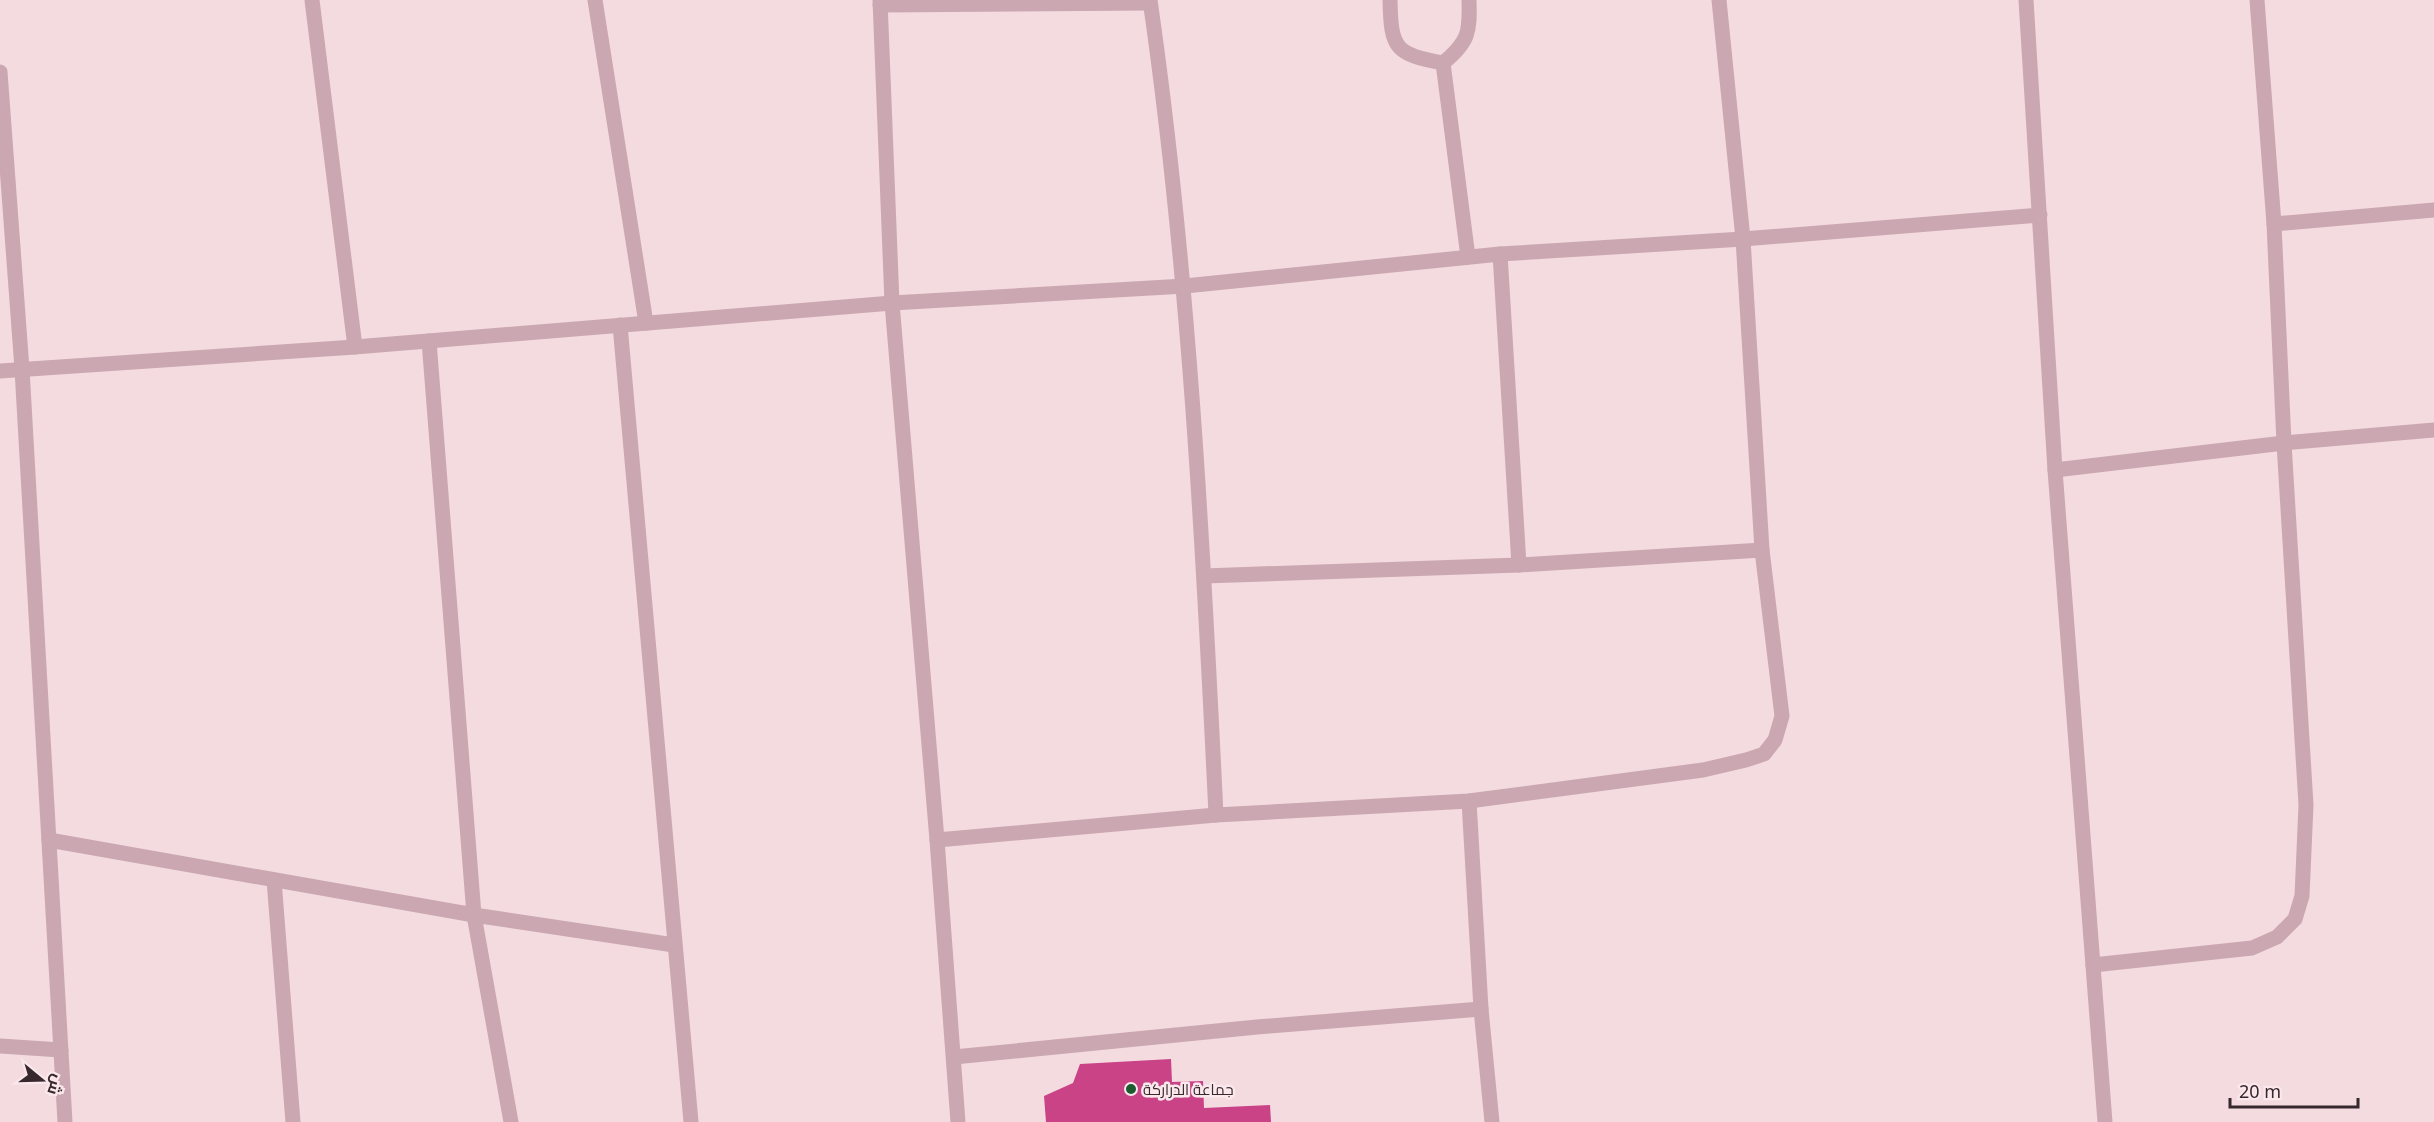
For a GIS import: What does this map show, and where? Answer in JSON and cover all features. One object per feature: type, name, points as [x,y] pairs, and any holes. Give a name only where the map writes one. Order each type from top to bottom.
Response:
[{"type":"street","points":[[312,0],[355,347]]},
{"type":"street","points":[[595,0],[646,322]]},
{"type":"street","points":[[1390,0],[1391,28],[1396,44],[1406,54],[1443,63]]},
{"type":"street","points":[[1443,63],[1460,49],[1465,41],[1470,28],[1469,0]]},
{"type":"street","points":[[937,840],[1216,815],[1469,801],[1703,770],[1764,754],[1775,741],[1782,716],[1762,550],[1743,239],[1719,0]]},
{"type":"street","points":[[2026,0],[2055,470],[2105,1122]]},
{"type":"street","points":[[2094,965],[2252,948],[2277,937],[2295,920],[2302,896],[2306,805],[2284,443],[2274,225],[2257,0]]},
{"type":"street","points":[[958,1122],[892,303],[880,2],[1150,1],[1185,286],[1204,576],[1216,815]]},
{"type":"street","points":[[1443,63],[1468,257]]},
{"type":"street","points":[[0,72],[22,369],[65,1122]]},
{"type":"street","points":[[2274,225],[2434,210]]},
{"type":"street","points":[[0,371],[355,347],[892,303],[1185,286],[1500,254],[1743,239],[2040,215]]},
{"type":"street","points":[[1500,254],[1519,565]]},
{"type":"street","points":[[621,325],[691,1122]]},
{"type":"street","points":[[429,341],[474,915],[511,1122]]},
{"type":"street","points":[[2055,470],[2284,443],[2434,430]]},
{"type":"street","points":[[1204,576],[1519,565],[1762,550]]},
{"type":"street","points":[[1469,801],[1481,1009],[1492,1122]]},
{"type":"street","points":[[49,840],[474,915],[674,945]]},
{"type":"street","points":[[274,880],[293,1122]]},
{"type":"street","points":[[954,1057],[1257,1027],[1481,1009]]},
{"type":"street","points":[[0,1046],[61,1050]]},
{"type":"building","name":"جماعة الدراركة","points":[[1171,1059],[1172,1082],[1203,1081],[1204,1108],[1270,1105],[1271,1122],[1046,1122],[1044,1096],[1073,1083],[1080,1064]]},
{"type":"place","name":"جماعة الدراركة","points":[[1131,1089]]}]
